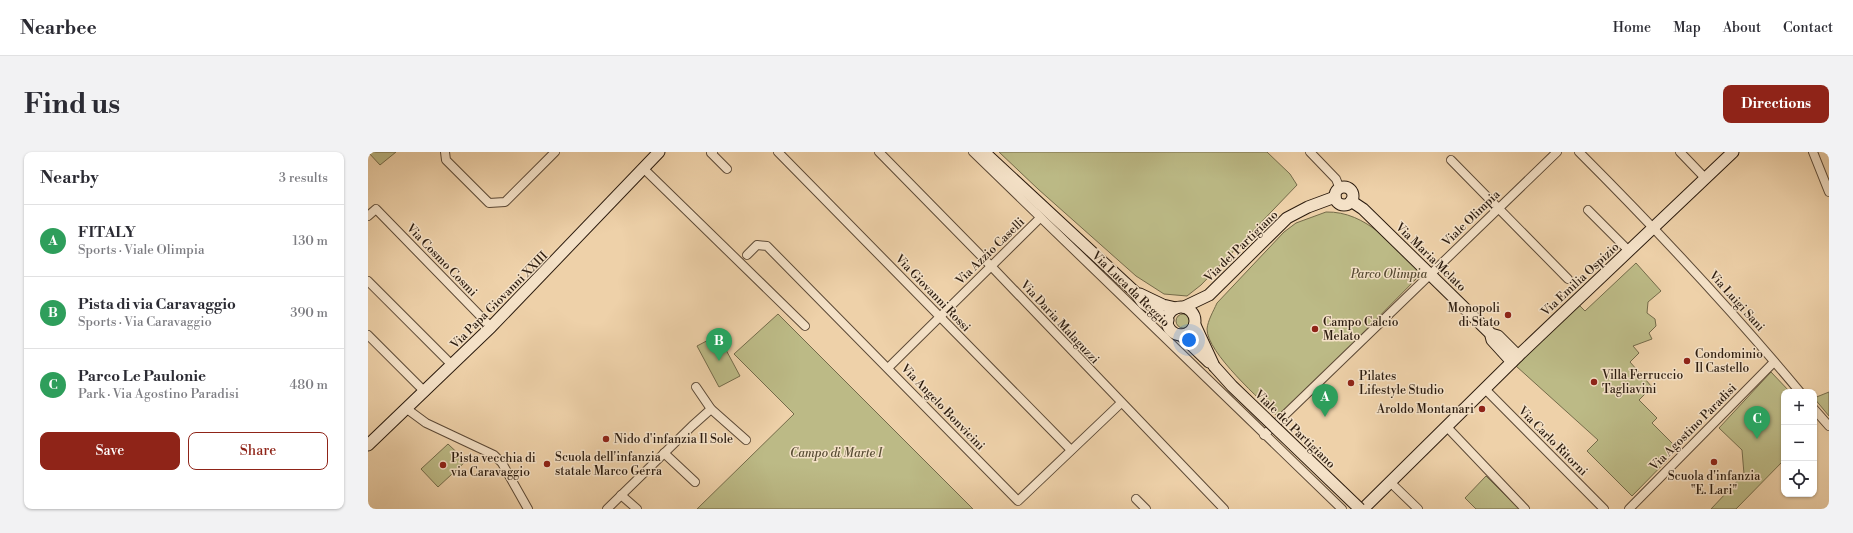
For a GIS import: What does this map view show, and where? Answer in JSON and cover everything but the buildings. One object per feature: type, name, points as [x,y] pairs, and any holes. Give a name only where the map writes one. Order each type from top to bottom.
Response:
[{"type":"main road","name":"Via Papa Giovanni XXIII","points":[[368,445],[425,392],[491,327],[659,152]]},
{"type":"main road","name":"Viale del Partigiano","points":[[984,152],[1135,292],[1143,302],[1168,320],[1173,332],[1180,335],[1214,366],[1232,386],[1362,509]]},
{"type":"main road","name":"Via Emilia Ospizio","points":[[1362,509],[1515,359],[1733,152]]},
{"type":"main road","name":"Via Maria Melato","points":[[1337,193],[1340,204],[1346,205],[1351,201],[1363,209],[1491,334],[1492,340],[1515,359]]},
{"type":"main road","name":"Via del Partigiano","points":[[1195,323],[1209,295],[1287,218],[1337,193]]},
{"type":"main road","name":"Viale del Partigiano","points":[[1135,292],[1163,304],[1191,311],[1214,366]]},
{"type":"main road","name":"Via del Partigiano","points":[[1180,308],[1209,295]]},
{"type":"main road","points":[[1168,320],[1170,313],[1180,308]]},
{"type":"main road","points":[[1180,335],[1190,332],[1195,323]]},
{"type":"street","points":[[445,152],[446,160],[489,203],[505,202],[555,152]]},
{"type":"street","points":[[713,152],[711,154],[727,169]]},
{"type":"street","name":"Via Giovanni Rossi","points":[[778,152],[1070,450]]},
{"type":"street","name":"Via Daria Malaguzzi","points":[[879,152],[991,266],[1224,509]]},
{"type":"street","name":"Via Luca da Reggio","points":[[973,152],[1342,509]]},
{"type":"street","points":[[1310,152],[1336,179],[1337,193]]},
{"type":"street","name":"Viale Olimpia","points":[[1264,435],[1557,152]]},
{"type":"street","name":"Via Luigi Sani","points":[[1579,152],[1654,227],[1797,389]]},
{"type":"street","points":[[1680,152],[1705,178]]},
{"type":"street","points":[[1813,152],[1829,191]]},
{"type":"street","points":[[1451,160],[1568,279]]},
{"type":"street","points":[[643,168],[805,326]]},
{"type":"street","name":"Via Cosmo Cosmi","points":[[368,216],[376,209],[491,327]]},
{"type":"street","points":[[1588,210],[1629,251]]},
{"type":"street","name":"Via Azzio Caselli","points":[[888,368],[1040,218]]},
{"type":"street","name":"Via Angelo Bonvicini","points":[[747,255],[757,245],[767,246],[1018,501],[1121,403]]},
{"type":"street","points":[[368,281],[452,365]]},
{"type":"street","points":[[368,335],[425,392]]},
{"type":"street","name":"Via Agostino Paradisi","points":[[1629,509],[1774,362]]},
{"type":"street","points":[[696,387],[711,409],[746,440]]},
{"type":"street","name":"Via Carlo Ritorni","points":[[1485,389],[1604,509]]},
{"type":"street","points":[[407,409],[426,423],[494,455],[502,463],[528,509]]},
{"type":"street","points":[[607,509],[711,409]]},
{"type":"street","points":[[1817,412],[1829,426]]},
{"type":"street","points":[[1446,426],[1525,509]]},
{"type":"street","points":[[664,453],[696,482]]},
{"type":"street","points":[[1390,482],[1418,509]]},
{"type":"street","points":[[621,495],[637,509]]},
{"type":"street","points":[[1136,499],[1146,509]]},
{"type":"green space","points":[[368,152],[396,152],[380,165]]},
{"type":"green space","points":[[999,152],[1267,152],[1290,174],[1297,185],[1201,285],[1187,296],[1164,294],[1136,276],[1038,189]]},
{"type":"green space","name":"Parco Olimpia","points":[[1326,212],[1341,213],[1354,217],[1367,224],[1379,232],[1422,273],[1279,418],[1236,376],[1225,363],[1209,339],[1207,329],[1217,303],[1284,232],[1296,223]]},
{"type":"green space","points":[[1636,263],[1661,291],[1648,302],[1647,313],[1655,319],[1656,326],[1649,333],[1652,339],[1633,346],[1639,353],[1630,362],[1652,387],[1639,400],[1657,418],[1652,423],[1678,449],[1632,496],[1587,451],[1598,440],[1516,366],[1579,305],[1585,311]]},
{"type":"green space","name":"Campo di Marte I","points":[[778,314],[973,509],[697,509],[794,414],[734,354]]},
{"type":"green space","points":[[1183,314],[1188,316],[1190,321],[1188,326],[1183,328],[1178,326],[1176,321],[1178,316]]},
{"type":"green space","points":[[718,335],[740,376],[719,387],[697,346]]},
{"type":"green space","points":[[1771,372],[1787,389],[1781,389],[1781,463],[1736,509],[1711,509],[1744,474],[1742,450],[1719,428]]},
{"type":"green space","points":[[1829,392],[1829,416],[1817,402],[1817,397]]},
{"type":"green space","name":"Pista vecchia di via Caravaggio","points":[[448,444],[466,461],[438,487],[421,469]]},
{"type":"green space","points":[[1486,476],[1519,509],[1476,509],[1465,498]]},
{"type":"place","name":"Monopoli di Stato","points":[[1508,315]]},
{"type":"place","name":"Campo Calcio Melato","points":[[1315,329]]},
{"type":"place","name":"Pista di via Caravaggio","points":[[719,361]]},
{"type":"place","name":"Condominio Il Castello","points":[[1687,361]]},
{"type":"place","name":"Villa Ferruccio Tagliavini","points":[[1594,382]]},
{"type":"place","name":"Pilates Lifestyle Studio","points":[[1351,383]]},
{"type":"place","name":"Aroldo Montanari","points":[[1482,409]]},
{"type":"place","name":"FITALY","points":[[1325,417]]},
{"type":"place","name":"Nido d'infanzia Il Sole","points":[[606,439]]},
{"type":"place","name":"Parco Le Paulonie","points":[[1757,439]]},
{"type":"place","name":"Scuola d'infanzia \"E. Lari\"","points":[[1714,462]]},
{"type":"place","name":"Scuola dell'infanzia statale Marco Gerra","points":[[547,464]]},
{"type":"place","name":"Pista vecchia di via Caravaggio","points":[[443,465]]}]
